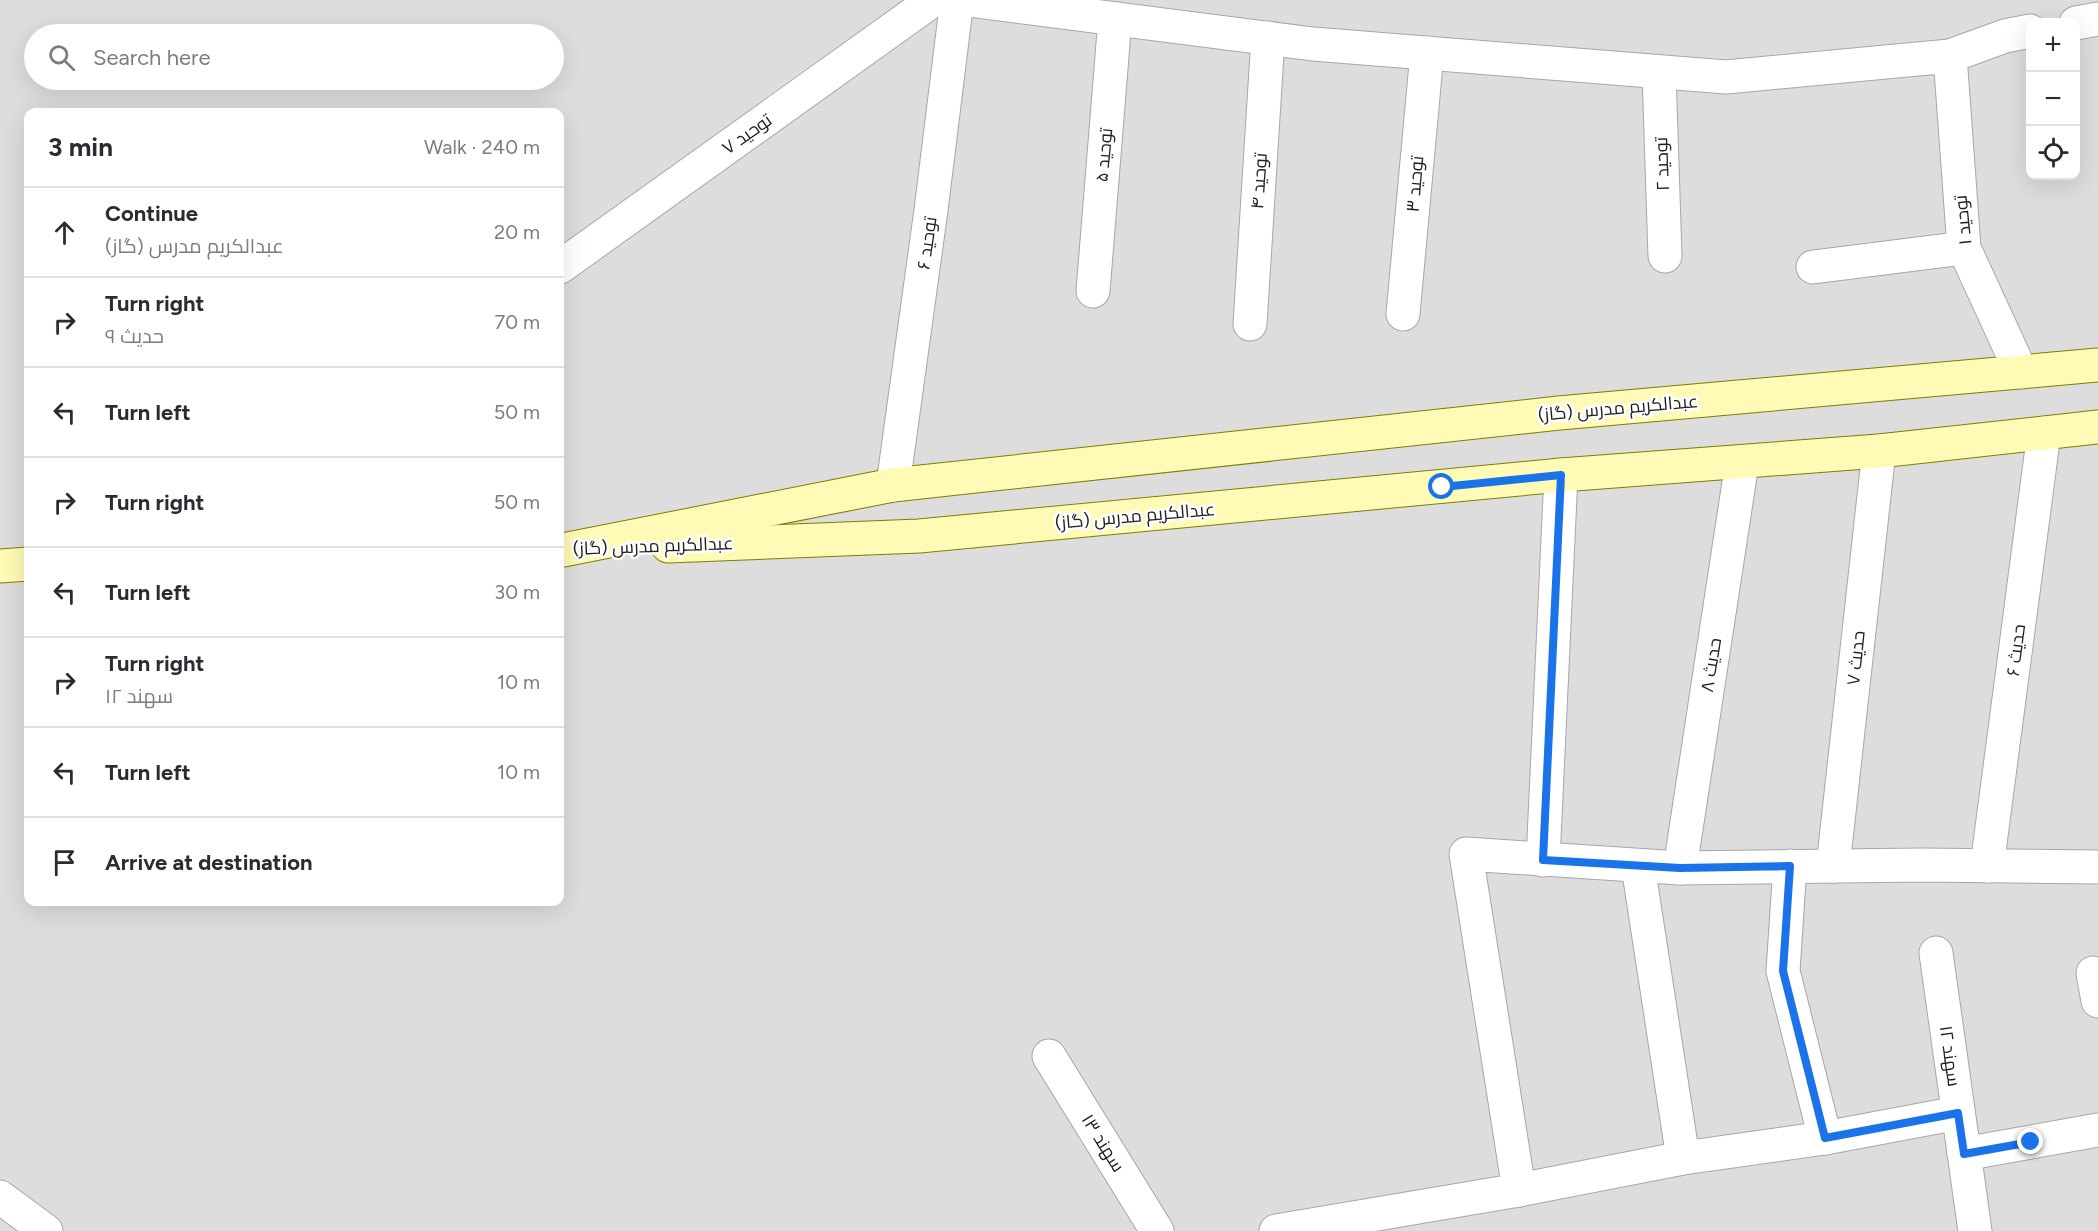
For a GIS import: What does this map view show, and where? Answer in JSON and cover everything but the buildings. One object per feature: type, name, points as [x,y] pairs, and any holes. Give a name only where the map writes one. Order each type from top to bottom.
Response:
[{"type":"street","name":"توحید ۷","points":[[564,264],[933,0]]},
{"type":"street","name":"توحید ۶","points":[[892,485],[930,221],[957,0]]},
{"type":"street","points":[[968,0],[1268,38],[1726,77],[1950,56],[2005,36],[2026,33]]},
{"type":"street","name":"توحید ۵","points":[[1093,291],[1115,19]]},
{"type":"street","points":[[2080,22],[2098,19]]},
{"type":"street","name":"توحید ۴","points":[[1250,324],[1268,38]]},
{"type":"street","name":"توحید ۳","points":[[1403,314],[1427,53]]},
{"type":"street","name":"توحید ۱","points":[[1950,56],[1964,248],[2021,372]]},
{"type":"street","name":"توحید ۲","points":[[1659,72],[1665,256]]},
{"type":"street","points":[[1813,267],[1964,248]]},
{"type":"street","name":"عبدالکریم مدرس (گاز)","points":[[564,549],[892,485],[1559,413],[2098,365]]},
{"type":"street","name":"عبدالکریم مدرس (گاز)","points":[[564,550],[918,536],[1561,475],[1879,451],[2098,428]]},
{"type":"street","name":"حدیث ۶","points":[[1987,866],[2044,433]]},
{"type":"street","name":"حدیث ۷","points":[[1833,866],[1879,451]]},
{"type":"street","name":"حدیث ۸","points":[[1680,868],[1742,462]]},
{"type":"street","points":[[1543,860],[1561,475]]},
{"type":"street","points":[[0,566],[24,564]]},
{"type":"street","points":[[1519,1190],[1466,854],[1680,868],[2098,867]]},
{"type":"street","points":[[1638,866],[1683,1158]]},
{"type":"street","points":[[1790,866],[1783,971],[1825,1138]]},
{"type":"street","name":"سهند ۱۲","points":[[1936,953],[1975,1231]]},
{"type":"street","name":"سهند ۱۳","points":[[1049,1056],[1157,1231]]},
{"type":"street","points":[[1276,1231],[1519,1190],[1683,1158],[1825,1138],[1958,1113]]},
{"type":"street","points":[[1964,1154],[2098,1130]]},
{"type":"street","points":[[0,1197],[45,1231]]},
{"type":"shaded area","points":[[0,0],[2098,0],[2098,1231],[0,1231]]},
{"type":"route","points":[[1442,487],[1561,475],[1543,860],[1680,868],[1790,866],[1783,971],[1825,1138],[1958,1113],[1964,1154],[2031,1142]]}]
